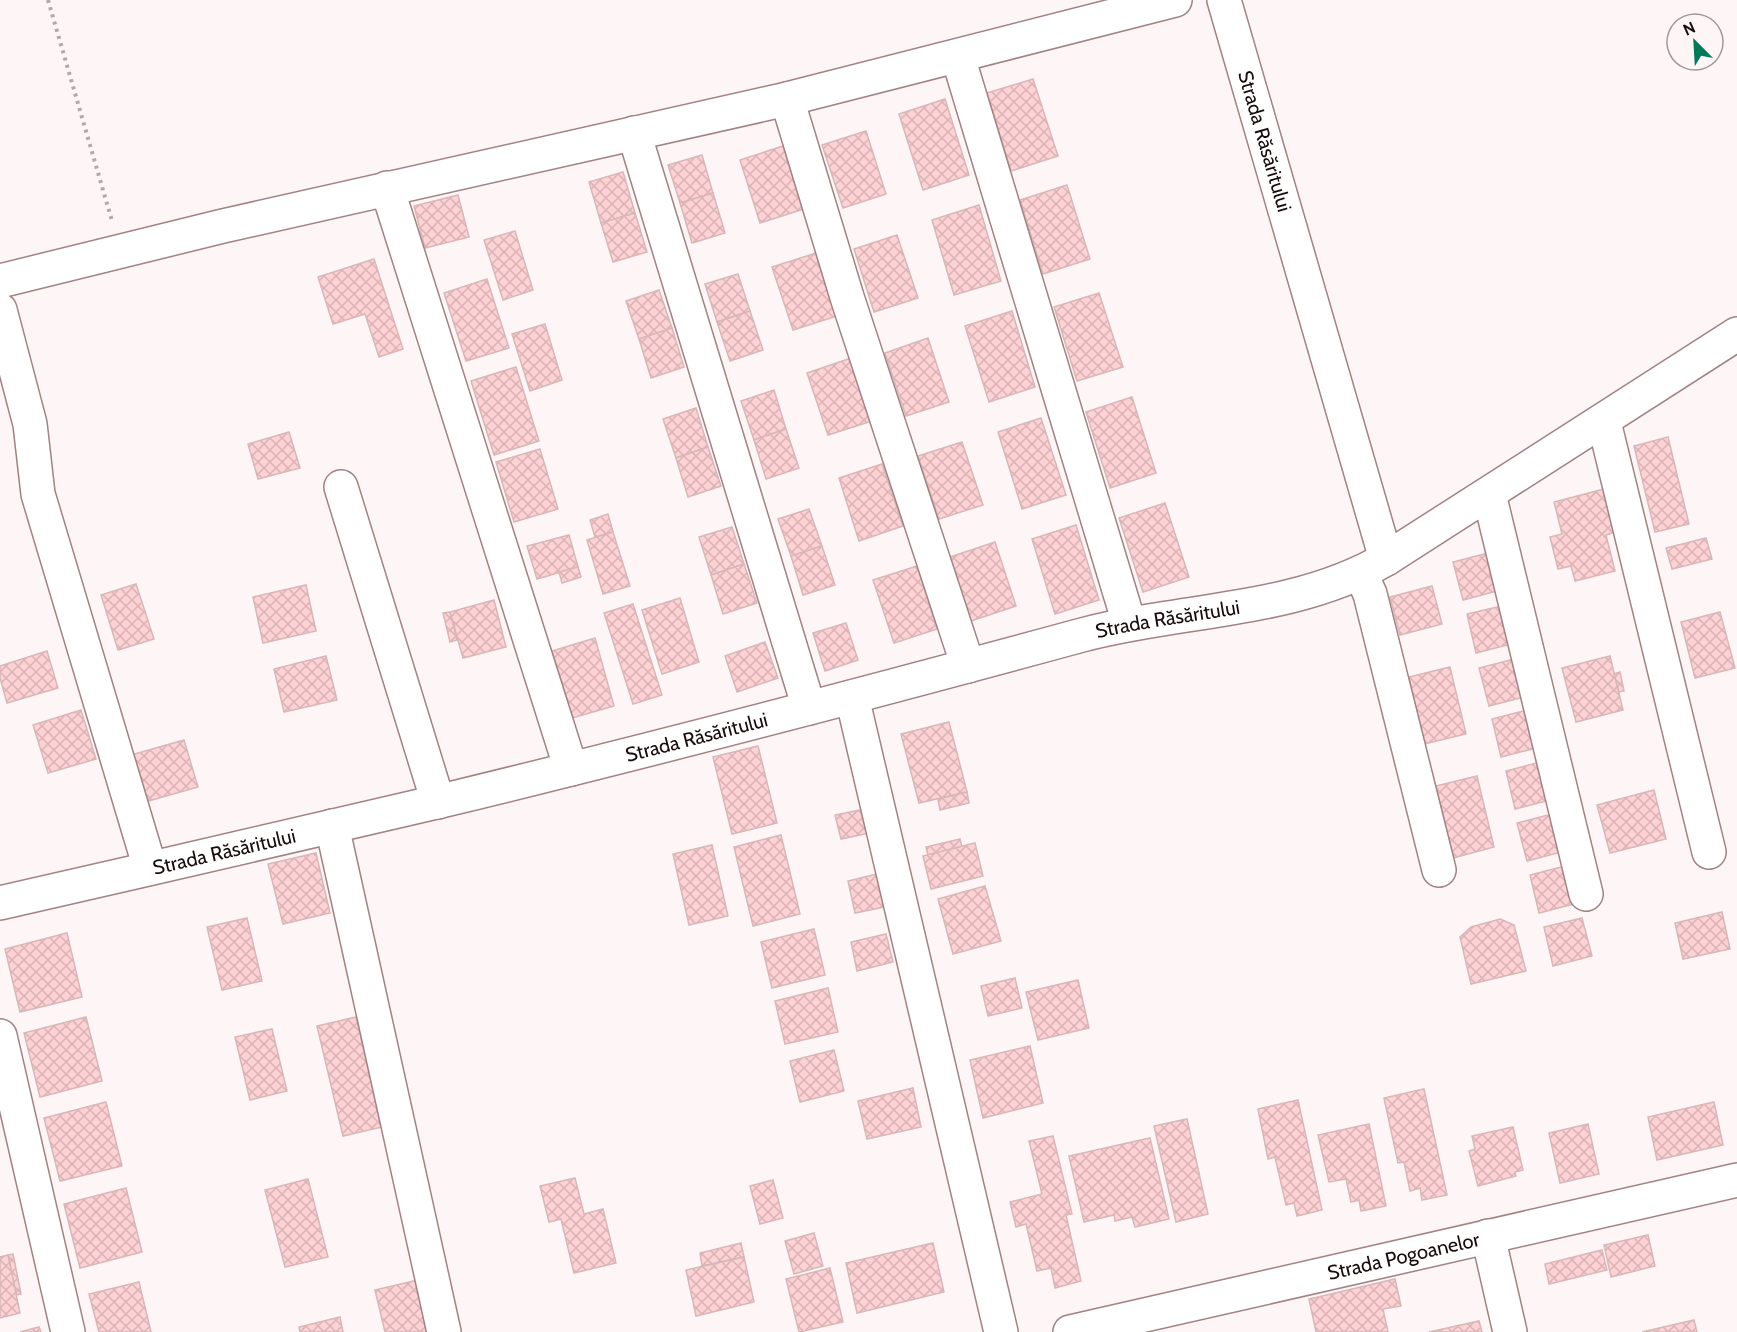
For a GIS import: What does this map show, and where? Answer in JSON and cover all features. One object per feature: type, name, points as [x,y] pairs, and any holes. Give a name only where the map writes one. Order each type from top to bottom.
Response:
[{"type":"street","points":[[0,281],[387,188],[787,99],[1175,0]]},
{"type":"street","name":"Strada Răsăritului","points":[[1224,0],[1374,566]]},
{"type":"street","points":[[958,57],[1129,623]]},
{"type":"street","points":[[787,99],[847,297],[968,666]]},
{"type":"street","points":[[634,133],[809,708]]},
{"type":"street","points":[[387,188],[571,769]]},
{"type":"street","points":[[0,310],[30,424],[38,494],[150,868]]},
{"type":"street","name":"Strada Răsăritului","points":[[0,903],[438,802],[852,697],[1129,623],[1273,601],[1331,586],[1374,566],[1604,422],[1737,334]]},
{"type":"street","points":[[1604,422],[1709,852]]},
{"type":"street","points":[[341,486],[438,802]]},
{"type":"street","points":[[1489,494],[1586,894]]},
{"type":"street","points":[[1374,566],[1370,594],[1439,870]]},
{"type":"street","points":[[852,697],[1001,1332]]},
{"type":"street","points":[[332,826],[444,1332]]},
{"type":"street","points":[[0,1036],[68,1332]]},
{"type":"street","name":"Strada Pogoanelor","points":[[1071,1332],[1737,1180]]},
{"type":"street","points":[[1488,1236],[1510,1332]]},
{"type":"path","points":[[48,0],[120,252]]},
{"type":"building","points":[[1033,79],[1058,156],[1011,171],[987,93]]},
{"type":"building","points":[[945,99],[969,175],[923,190],[899,114]]},
{"type":"building","points":[[866,131],[886,194],[843,208],[822,145]]},
{"type":"building","points":[[783,146],[804,209],[760,223],[740,160]]},
{"type":"building","points":[[702,155],[713,193],[680,203],[668,165]]},
{"type":"building","points":[[623,172],[635,213],[601,223],[589,182]]},
{"type":"building","points":[[1067,185],[1090,259],[1043,274],[1020,200]]},
{"type":"building","points":[[713,193],[725,233],[692,243],[680,203]]},
{"type":"building","points":[[458,195],[469,237],[425,248],[414,206]]},
{"type":"building","points":[[979,205],[1001,281],[954,295],[932,220]]},
{"type":"building","points":[[635,213],[647,252],[613,262],[601,223]]},
{"type":"building","points":[[515,231],[533,290],[503,300],[484,240]]},
{"type":"building","points":[[897,235],[918,298],[874,312],[854,249]]},
{"type":"building","points":[[816,253],[837,316],[793,330],[772,267]]},
{"type":"building","points":[[374,259],[403,349],[379,357],[365,314],[333,324],[318,277]]},
{"type":"building","points":[[738,274],[750,311],[717,322],[705,284]]},
{"type":"building","points":[[487,279],[509,348],[466,361],[444,293]]},
{"type":"building","points":[[659,290],[672,328],[639,339],[626,301]]},
{"type":"building","points":[[1099,293],[1123,367],[1077,381],[1054,307]]},
{"type":"building","points":[[750,311],[763,350],[730,361],[717,322]]},
{"type":"building","points":[[1012,311],[1035,387],[989,402],[965,326]]},
{"type":"building","points":[[545,324],[562,380],[530,391],[512,334]]},
{"type":"building","points":[[672,328],[684,367],[651,378],[639,339]]},
{"type":"building","points":[[928,338],[949,402],[906,416],[885,353]]},
{"type":"building","points":[[851,358],[872,421],[828,435],[807,373]]},
{"type":"building","points":[[516,367],[539,441],[494,455],[471,381]]},
{"type":"building","points":[[774,390],[786,429],[754,440],[741,401]]},
{"type":"building","points":[[1132,397],[1156,473],[1110,488],[1086,412]]},
{"type":"building","points":[[696,408],[708,447],[676,458],[663,419]]},
{"type":"building","points":[[1041,418],[1066,495],[1022,509],[998,432]]},
{"type":"building","points":[[786,429],[799,468],[766,479],[754,440]]},
{"type":"building","points":[[289,432],[300,468],[258,479],[248,444]]},
{"type":"building","points":[[1668,437],[1689,524],[1655,532],[1634,446]]},
{"type":"building","points":[[962,442],[983,505],[939,519],[918,456]]},
{"type":"building","points":[[708,447],[721,486],[688,497],[676,458]]},
{"type":"building","points":[[540,449],[558,509],[514,522],[496,462]]},
{"type":"building","points":[[882,464],[903,526],[859,541],[839,478]]},
{"type":"building","points":[[1608,488],[1618,531],[1606,535],[1615,571],[1575,581],[1571,566],[1558,569],[1550,537],[1562,534],[1554,502]]},
{"type":"building","points":[[1165,503],[1189,577],[1143,592],[1119,518]]},
{"type":"building","points":[[809,509],[822,546],[791,556],[778,519]]},
{"type":"building","points":[[608,514],[613,532],[595,537],[590,520]]},
{"type":"building","points":[[1076,525],[1099,600],[1055,614],[1032,539]]},
{"type":"building","points":[[732,527],[744,564],[711,575],[699,537]]},
{"type":"building","points":[[613,532],[630,586],[603,594],[587,540]]},
{"type":"building","points":[[569,535],[578,567],[537,579],[527,546]]},
{"type":"building","points":[[1706,538],[1712,559],[1672,569],[1666,548]]},
{"type":"building","points":[[995,542],[1016,606],[968,622],[947,558]]},
{"type":"building","points":[[822,546],[835,585],[803,595],[791,556]]},
{"type":"building","points":[[1492,552],[1501,590],[1463,600],[1453,562]]},
{"type":"building","points":[[744,564],[757,603],[723,614],[711,575]]},
{"type":"building","points":[[917,566],[937,629],[894,643],[873,580]]},
{"type":"building","points":[[578,567],[581,577],[562,583],[559,572]]},
{"type":"building","points":[[136,584],[154,639],[118,650],[101,595]]},
{"type":"building","points":[[306,585],[316,631],[263,643],[253,597]]},
{"type":"building","points":[[1432,586],[1442,624],[1400,635],[1390,597]]},
{"type":"building","points":[[680,598],[699,662],[662,674],[642,610]]},
{"type":"building","points":[[494,600],[506,647],[463,658],[450,612]]},
{"type":"building","points":[[633,604],[662,695],[633,704],[604,613]]},
{"type":"building","points":[[1506,605],[1515,643],[1476,653],[1467,614]]},
{"type":"building","points":[[450,612],[457,640],[450,642],[443,613]]},
{"type":"building","points":[[1720,612],[1735,668],[1695,678],[1681,622]]},
{"type":"building","points":[[846,623],[858,660],[825,671],[813,633]]},
{"type":"building","points":[[595,638],[614,706],[572,718],[552,651]]},
{"type":"building","points":[[765,642],[778,678],[737,692],[725,656]]},
{"type":"building","points":[[47,651],[58,688],[7,703],[0,678],[0,666]]},
{"type":"building","points":[[326,656],[337,700],[284,712],[274,669]]},
{"type":"building","points":[[1610,656],[1623,710],[1576,722],[1562,668]]},
{"type":"building","points":[[1518,658],[1528,696],[1489,706],[1479,668]]},
{"type":"building","points":[[1450,667],[1466,734],[1424,744],[1409,677]]},
{"type":"building","points":[[1620,672],[1624,691],[1619,692],[1614,674]]},
{"type":"building","points":[[1531,709],[1540,747],[1501,757],[1492,719]]},
{"type":"building","points":[[81,710],[96,759],[48,773],[33,725]]},
{"type":"building","points":[[949,722],[967,792],[919,803],[901,734]]},
{"type":"building","points":[[184,740],[198,787],[145,802],[131,755]]},
{"type":"building","points":[[758,746],[777,823],[732,834],[713,757]]},
{"type":"building","points":[[1544,761],[1554,799],[1515,809],[1506,771]]},
{"type":"building","points":[[1477,776],[1494,847],[1453,858],[1436,786]]},
{"type":"building","points":[[1654,790],[1666,839],[1610,853],[1597,805]]},
{"type":"building","points":[[967,792],[969,803],[940,810],[938,799]]},
{"type":"building","points":[[865,809],[870,833],[841,839],[835,815]]},
{"type":"building","points":[[1556,813],[1565,851],[1527,861],[1517,823]]},
{"type":"building","points":[[781,835],[800,914],[753,926],[734,847]]},
{"type":"building","points":[[960,839],[962,847],[928,855],[926,847]]},
{"type":"building","points":[[975,843],[983,876],[931,889],[923,856]]},
{"type":"building","points":[[712,845],[728,916],[689,925],[673,854]]},
{"type":"building","points":[[316,853],[330,913],[283,924],[268,864]]},
{"type":"building","points":[[1569,865],[1578,903],[1539,913],[1530,875]]},
{"type":"building","points":[[877,874],[885,907],[855,913],[848,881]]},
{"type":"building","points":[[985,886],[1001,941],[953,954],[938,899]]},
{"type":"building","points":[[1722,912],[1730,949],[1683,959],[1675,923]]},
{"type":"building","points":[[247,918],[262,981],[222,990],[207,927]]},
{"type":"building","points":[[1582,918],[1592,956],[1553,966],[1544,927]]},
{"type":"building","points":[[1500,919],[1514,925],[1526,971],[1471,984],[1460,937],[1471,927]]},
{"type":"building","points":[[814,929],[825,975],[772,988],[761,942]]},
{"type":"building","points":[[67,933],[82,997],[20,1012],[5,949]]},
{"type":"building","points":[[886,934],[893,962],[857,971],[851,942]]},
{"type":"building","points":[[1015,978],[1022,1008],[988,1016],[981,986]]},
{"type":"building","points":[[1078,980],[1089,1028],[1038,1040],[1026,992]]},
{"type":"building","points":[[828,988],[838,1032],[785,1044],[775,1001]]},
{"type":"building","points":[[86,1017],[102,1081],[40,1097],[24,1033]]},
{"type":"building","points":[[356,1017],[382,1127],[343,1136],[317,1026]]},
{"type":"building","points":[[272,1029],[287,1091],[250,1100],[235,1037]]},
{"type":"building","points":[[1030,1046],[1043,1103],[983,1118],[970,1060]]},
{"type":"building","points":[[834,1050],[844,1091],[800,1102],[790,1061]]},
{"type":"building","points":[[913,1088],[921,1127],[867,1139],[858,1101]]},
{"type":"building","points":[[1424,1089],[1447,1195],[1422,1200],[1420,1188],[1410,1191],[1404,1162],[1398,1163],[1384,1098]]},
{"type":"building","points":[[1298,1100],[1322,1210],[1297,1216],[1294,1203],[1286,1205],[1275,1157],[1268,1159],[1258,1109]]},
{"type":"building","points":[[106,1102],[122,1166],[60,1181],[44,1118]]},
{"type":"building","points":[[1714,1102],[1723,1145],[1657,1160],[1648,1117]]},
{"type":"building","points":[[1187,1119],[1208,1214],[1176,1222],[1154,1126]]},
{"type":"building","points":[[1369,1124],[1386,1206],[1361,1211],[1359,1200],[1351,1202],[1346,1179],[1329,1182],[1318,1135]]},
{"type":"building","points":[[1588,1124],[1599,1174],[1560,1183],[1549,1133]]},
{"type":"building","points":[[1513,1127],[1523,1170],[1515,1172],[1516,1176],[1478,1186],[1469,1151],[1475,1149],[1472,1136]]},
{"type":"building","points":[[1053,1136],[1072,1214],[1066,1215],[1081,1281],[1055,1288],[1051,1268],[1037,1271],[1026,1224],[1016,1227],[1010,1202],[1042,1194],[1029,1141]]},
{"type":"building","points":[[1150,1138],[1169,1219],[1135,1227],[1132,1217],[1115,1221],[1114,1215],[1084,1222],[1069,1156]]},
{"type":"building","points":[[575,1178],[584,1214],[603,1209],[616,1263],[574,1273],[561,1219],[549,1222],[540,1186]]},
{"type":"building","points":[[308,1179],[328,1257],[285,1267],[265,1190]]},
{"type":"building","points":[[773,1180],[783,1218],[760,1224],[750,1186]]},
{"type":"building","points":[[126,1188],[142,1252],[80,1268],[64,1204]]},
{"type":"building","points":[[814,1233],[823,1266],[794,1274],[785,1241]]},
{"type":"building","points":[[1648,1235],[1655,1266],[1611,1277],[1604,1245]]},
{"type":"building","points":[[741,1243],[744,1257],[702,1266],[700,1253]]},
{"type":"building","points":[[933,1243],[944,1292],[857,1313],[846,1263]]},
{"type":"building","points":[[1602,1250],[1607,1270],[1549,1284],[1545,1264]]},
{"type":"building","points":[[13,1254],[21,1294],[16,1295],[8,1255]]},
{"type":"building","points":[[8,1255],[20,1313],[0,1318],[0,1257]]},
{"type":"building","points":[[744,1257],[754,1302],[696,1316],[686,1270]]},
{"type":"building","points":[[830,1268],[843,1322],[799,1332],[786,1279]]},
{"type":"building","points":[[1395,1279],[1401,1306],[1383,1309],[1388,1332],[1316,1332],[1309,1299]]},
{"type":"building","points":[[418,1280],[431,1332],[385,1332],[375,1290]]},
{"type":"building","points":[[139,1282],[151,1332],[99,1332],[89,1294]]},
{"type":"building","points":[[340,1317],[343,1332],[300,1332],[299,1327]]},
{"type":"building","points":[[1694,1320],[1697,1332],[1642,1332]]},
{"type":"building","points":[[1479,1321],[1482,1332],[1429,1332]]},
{"type":"building","points":[[39,1327],[41,1332],[20,1332]]}]
